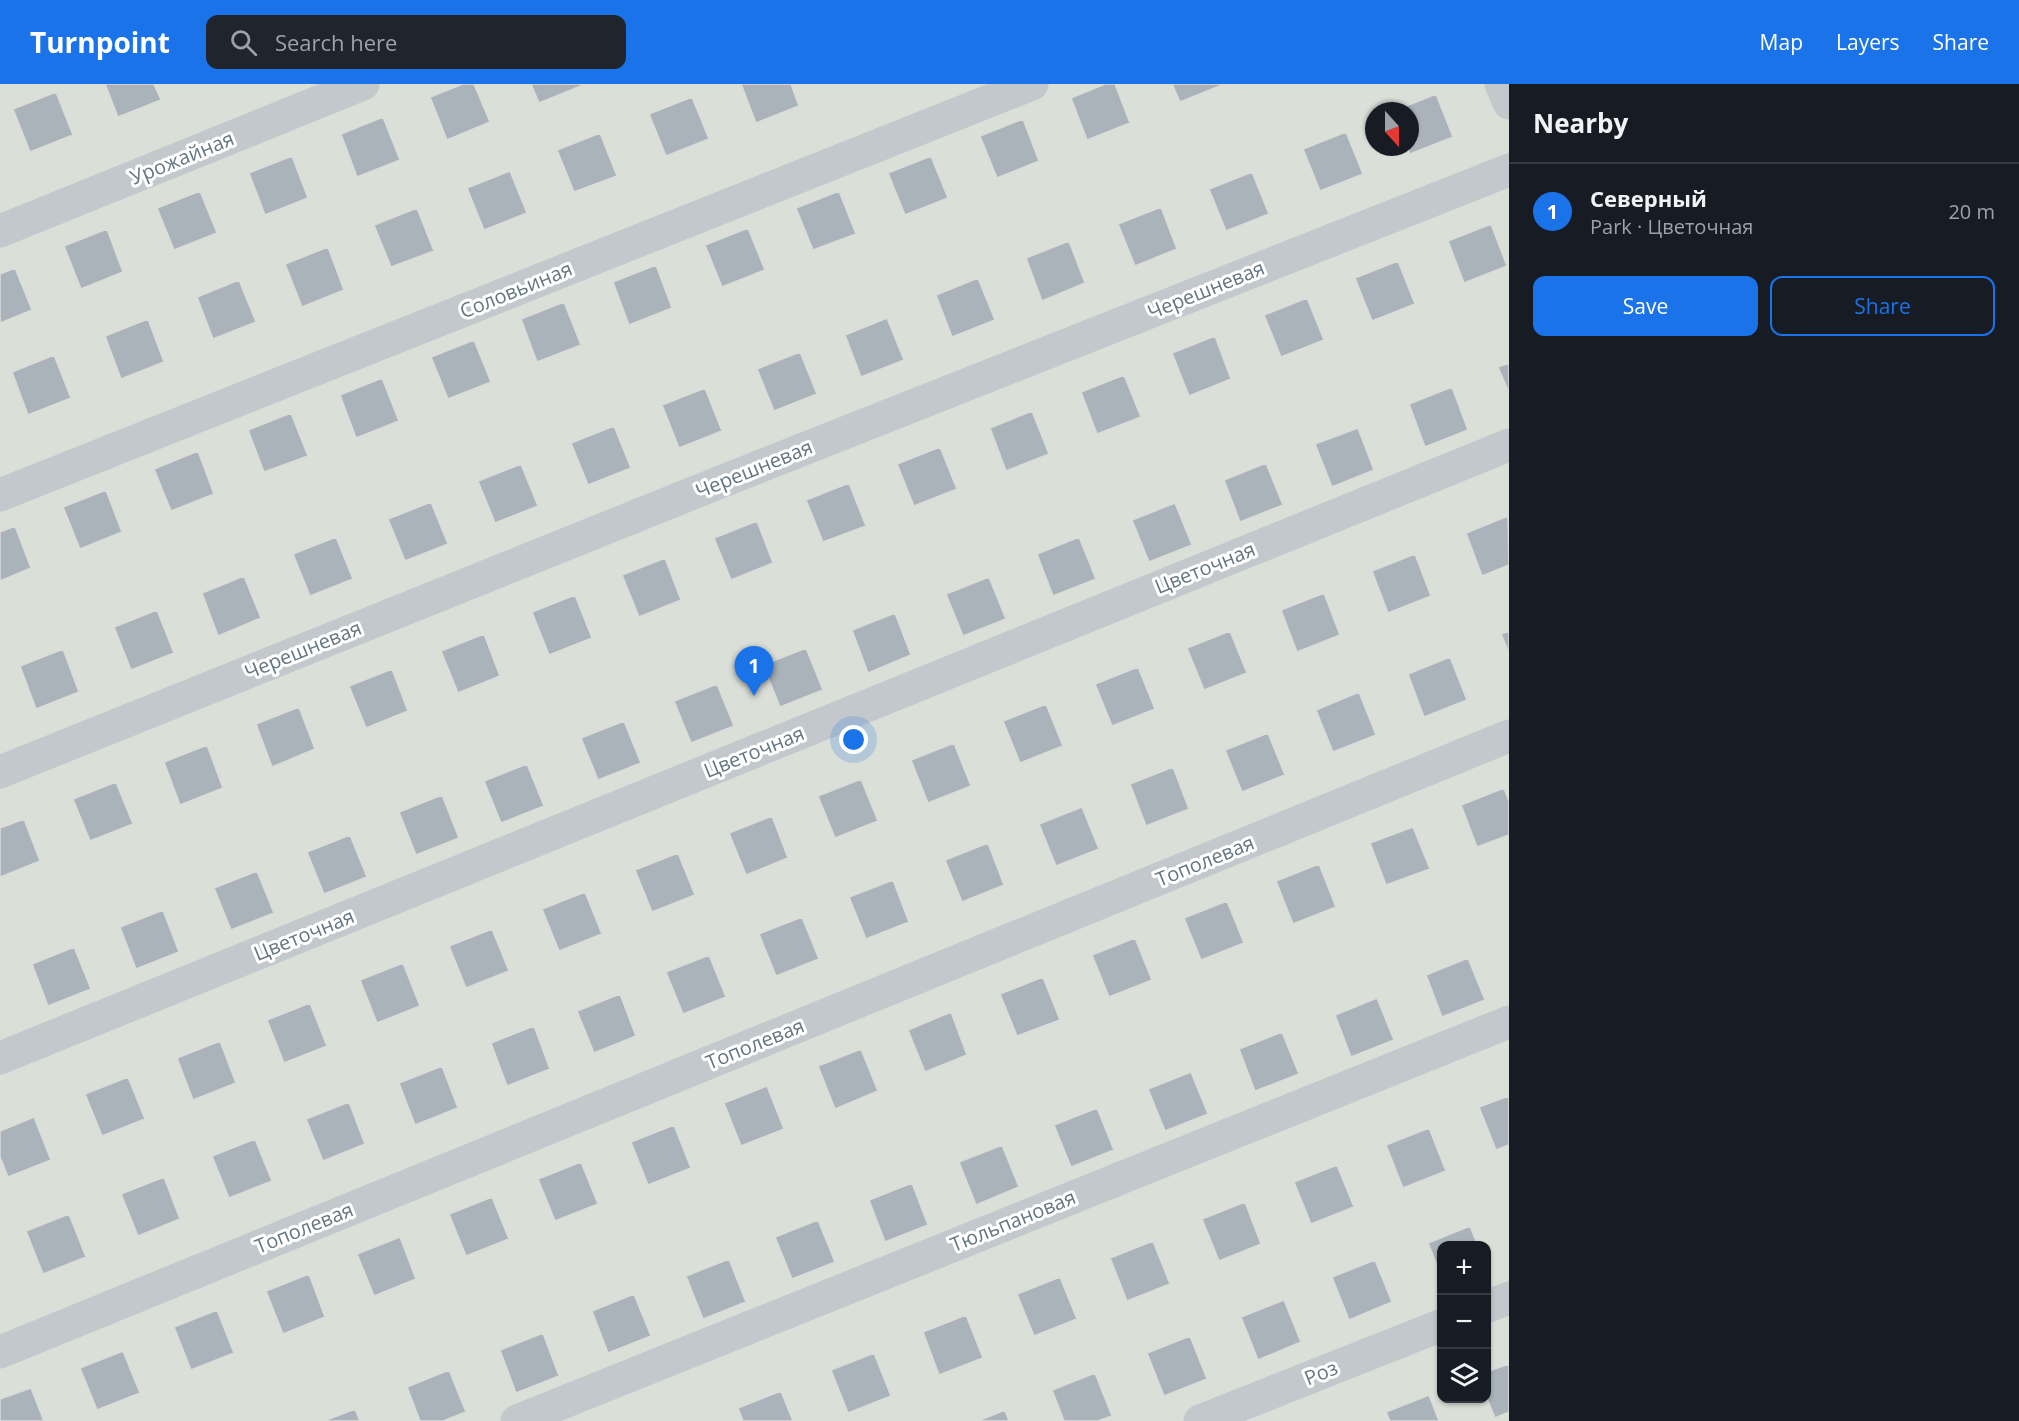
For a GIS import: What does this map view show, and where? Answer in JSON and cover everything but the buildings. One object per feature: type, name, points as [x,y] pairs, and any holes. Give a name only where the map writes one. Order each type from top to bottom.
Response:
[{"type":"street","name":"Урожайная","points":[[0,231],[363,84]]},
{"type":"street","name":"Соловьиная","points":[[0,495],[1032,84]]},
{"type":"street","points":[[1501,84],[1509,103]]},
{"type":"street","name":"Черешневая","points":[[0,772],[729,478],[1509,170]]},
{"type":"street","name":"Цветочная","points":[[0,1058],[1509,445]]},
{"type":"street","name":"Тополевая","points":[[0,1352],[1509,736]]},
{"type":"street","name":"Тюльпановая","points":[[517,1421],[1509,1022]]},
{"type":"street","points":[[1491,1305],[1509,1298]]},
{"type":"street","name":"Роз","points":[[1200,1421],[1437,1327]]},
{"type":"shaded area","points":[[0,84],[1509,84],[1509,1421],[0,1421]]},
{"type":"place","name":"Северный","points":[[754,696]]}]
